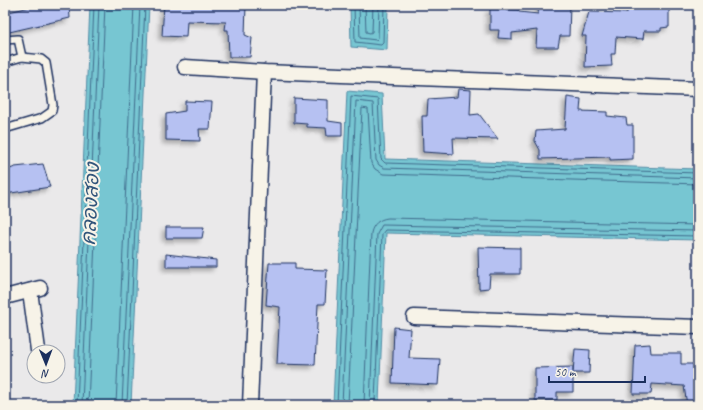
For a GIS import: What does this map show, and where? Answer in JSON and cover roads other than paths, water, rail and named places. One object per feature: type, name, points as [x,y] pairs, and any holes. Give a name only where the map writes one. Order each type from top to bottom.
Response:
[{"type":"street","points":[[185,67],[264,72],[698,88]]},
{"type":"street","points":[[250,405],[264,72]]},
{"type":"street","points":[[5,297],[35,290],[33,322],[37,344]]},
{"type":"street","points":[[414,317],[698,327]]},
{"type":"lane","points":[[5,40],[18,39],[22,58]]},
{"type":"lane","points":[[5,62],[22,58],[42,60],[46,63],[53,105],[52,111],[42,118],[5,129]]},
{"type":"water","name":"คลองสอง","points":[[90,5],[149,5],[131,405],[73,405]]},
{"type":"water","points":[[350,5],[388,5],[387,50],[351,47]]},
{"type":"water","points":[[347,91],[382,94],[385,159],[698,169],[698,240],[386,233],[379,402],[494,405],[333,405]]}]
